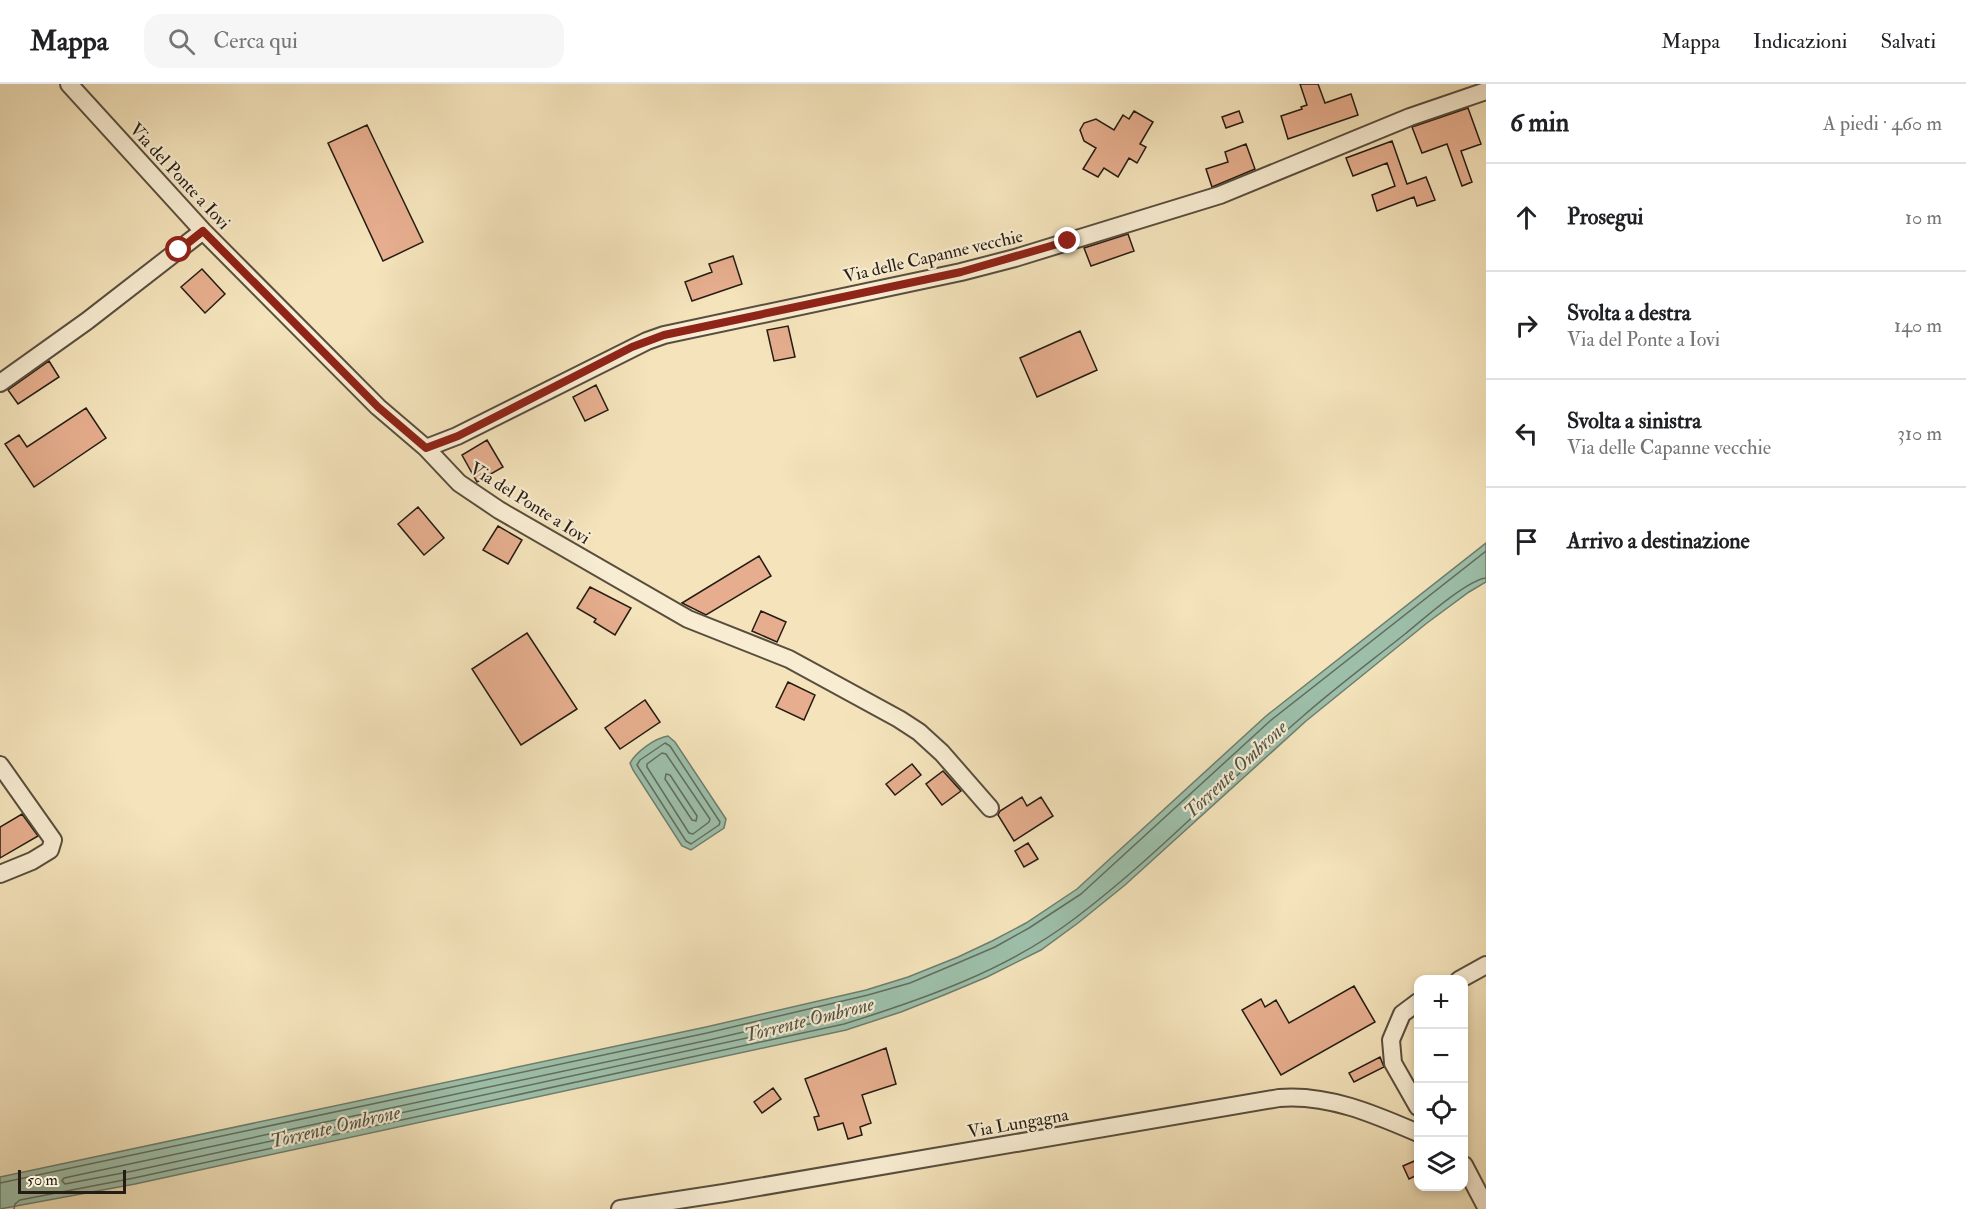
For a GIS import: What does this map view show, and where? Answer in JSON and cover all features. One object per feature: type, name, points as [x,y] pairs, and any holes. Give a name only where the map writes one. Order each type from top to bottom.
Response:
[{"type":"street","name":"Via del Ponte a Iovi","points":[[69,84],[203,231],[378,407],[426,448],[447,473],[472,492],[688,619],[789,659],[899,719],[919,732],[942,753],[990,808]]},
{"type":"street","name":"Via delle Capanne vecchie","points":[[426,448],[458,436],[632,347],[656,338],[961,272],[1024,255],[1220,195],[1410,117],[1486,91]]},
{"type":"street","points":[[0,383],[87,321],[203,231]]},
{"type":"street","points":[[0,765],[53,840],[50,850],[32,861],[0,874]]},
{"type":"street","points":[[1468,975],[1486,965]]},
{"type":"street","points":[[1414,1006],[1402,1014],[1391,1040],[1393,1063],[1414,1099]]},
{"type":"street","name":"Via Lungagna","points":[[620,1209],[1279,1098],[1293,1097],[1334,1102],[1366,1111],[1414,1131]]},
{"type":"street","points":[[1468,1173],[1486,1207]]},
{"type":"water","name":"Torrente Ombrone","points":[[1486,543],[1486,582],[1427,623],[1306,721],[1125,885],[1078,923],[1041,950],[987,977],[901,1012],[846,1030],[135,1184],[0,1209],[0,1177],[706,1027],[866,990],[908,977],[958,957],[1026,923],[1077,889],[1266,716]]},
{"type":"water","points":[[668,736],[675,742],[726,819],[724,828],[691,850],[682,846],[630,763],[646,746]]},
{"type":"building","points":[[1300,84],[1318,84],[1325,103],[1351,94],[1358,115],[1288,139],[1281,116],[1307,105]]},
{"type":"building","points":[[1468,108],[1481,144],[1461,151],[1472,182],[1462,186],[1447,144],[1422,153],[1412,127]]},
{"type":"building","points":[[1134,111],[1153,122],[1140,144],[1146,147],[1137,163],[1129,158],[1118,177],[1104,168],[1098,177],[1083,169],[1096,148],[1084,141],[1080,130],[1084,123],[1096,119],[1114,130],[1123,115],[1129,119]]},
{"type":"building","points":[[1239,111],[1243,122],[1226,128],[1222,117]]},
{"type":"building","points":[[367,125],[423,242],[383,261],[328,143]]},
{"type":"building","points":[[1392,141],[1407,184],[1426,177],[1435,200],[1417,206],[1414,197],[1377,211],[1372,195],[1395,186],[1387,163],[1353,176],[1346,158]]},
{"type":"building","points":[[1246,144],[1255,169],[1212,187],[1206,169],[1228,162],[1225,152]]},
{"type":"building","points":[[1128,234],[1134,251],[1091,266],[1084,248]]},
{"type":"building","points":[[733,256],[742,284],[692,301],[685,282],[712,272],[709,264]]},
{"type":"building","points":[[202,269],[225,294],[205,313],[181,287]]},
{"type":"building","points":[[788,326],[795,357],[774,361],[767,330]]},
{"type":"building","points":[[1080,331],[1097,370],[1037,397],[1020,358]]},
{"type":"building","points":[[49,361],[59,377],[18,404],[8,390]]},
{"type":"building","points":[[596,385],[608,410],[585,421],[573,397]]},
{"type":"building","points":[[86,408],[106,438],[34,487],[5,444],[19,435],[27,447]]},
{"type":"building","points":[[487,440],[503,467],[477,482],[462,455]]},
{"type":"building","points":[[418,507],[444,538],[424,555],[398,524]]},
{"type":"building","points":[[498,526],[522,540],[508,564],[483,550]]},
{"type":"building","points":[[759,556],[771,576],[706,615],[682,603]]},
{"type":"building","points":[[590,587],[631,608],[615,635],[594,622],[596,619],[577,608]]},
{"type":"building","points":[[761,611],[786,622],[777,642],[752,631]]},
{"type":"building","points":[[527,633],[577,709],[521,745],[472,669]]},
{"type":"building","points":[[788,682],[815,695],[804,720],[776,707]]},
{"type":"building","points":[[645,700],[660,722],[620,749],[605,728]]},
{"type":"building","points":[[912,764],[921,775],[895,795],[886,784]]},
{"type":"building","points":[[943,771],[961,791],[942,805],[926,784]]},
{"type":"building","points":[[1022,797],[1027,806],[1041,797],[1053,816],[1014,841],[998,815],[1000,811]]},
{"type":"building","points":[[22,814],[38,836],[0,858],[0,827]]},
{"type":"building","points":[[1028,843],[1038,859],[1024,867],[1015,851]]},
{"type":"building","points":[[1354,986],[1375,1022],[1281,1075],[1242,1010],[1261,999],[1265,1007],[1276,1000],[1289,1023]]},
{"type":"building","points":[[886,1048],[896,1084],[862,1095],[871,1123],[860,1127],[862,1135],[848,1139],[843,1123],[818,1130],[814,1117],[819,1116],[805,1079]]},
{"type":"building","points":[[1380,1057],[1384,1067],[1354,1082],[1349,1073]]},
{"type":"building","points":[[773,1088],[781,1099],[762,1113],[754,1102]]},
{"type":"building","points":[[1414,1161],[1414,1176],[1409,1179],[1403,1166]]},
{"type":"route","points":[[179,250],[203,231],[378,407],[426,448],[458,436],[632,347],[664,335],[961,272],[1068,241]]}]
